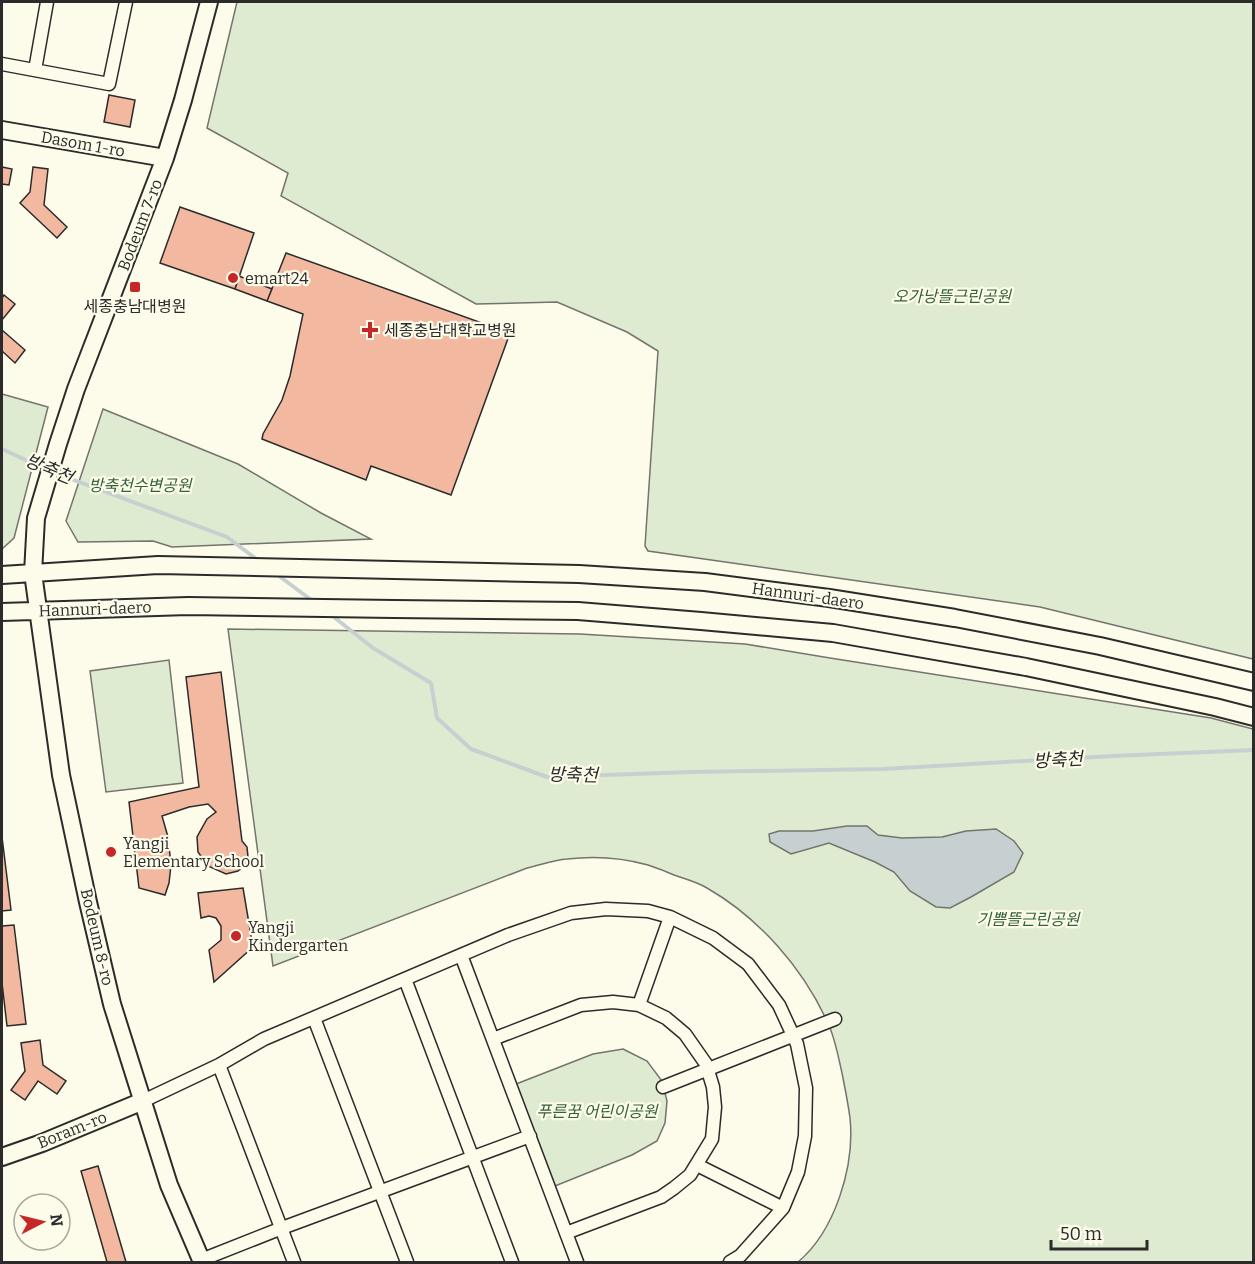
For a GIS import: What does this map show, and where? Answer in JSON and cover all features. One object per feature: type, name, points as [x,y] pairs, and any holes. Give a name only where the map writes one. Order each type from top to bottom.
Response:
[{"type":"street","points":[[35,70],[46,2]]},
{"type":"street","points":[[2,64],[109,84],[126,2]]},
{"type":"street","name":"Bodeum 7-ro","points":[[33,573],[36,518],[58,444],[76,389],[165,158],[209,2]]},
{"type":"street","name":"Dasom 1-ro","points":[[2,130],[165,158]]},
{"type":"street","name":"Hannuri-daero","points":[[33,573],[158,565],[579,574],[705,582],[955,618],[1100,646],[1254,682]]},
{"type":"street","points":[[2,575],[33,573],[37,605]]},
{"type":"street","name":"Hannuri-daero","points":[[2,612],[37,605],[578,611],[701,621],[833,633],[1026,667],[1254,717]]},
{"type":"street","name":"Bodeum 8-ro","points":[[37,605],[64,787],[112,1004],[169,1185],[202,1261]]},
{"type":"street","points":[[142,1101],[219,1065],[264,1039],[508,935],[571,913],[606,909],[648,910],[670,917],[713,938],[748,964],[779,1005],[798,1044],[806,1088],[805,1136],[798,1172],[783,1208],[741,1256],[730,1263]]},
{"type":"street","points":[[639,1005],[670,917]]},
{"type":"street","points":[[461,955],[577,1263]]},
{"type":"street","points":[[405,980],[512,1263]]},
{"type":"street","points":[[493,1039],[581,1005],[613,1002],[639,1005],[666,1018],[685,1034],[706,1064],[713,1087],[715,1107],[712,1139],[690,1175],[661,1197],[566,1233]]},
{"type":"street","points":[[314,1018],[407,1263]]},
{"type":"street","points":[[663,1087],[835,1019]]},
{"type":"street","points":[[219,1065],[294,1263]]},
{"type":"street","name":"Boram-ro","points":[[2,1157],[42,1143],[142,1101]]},
{"type":"street","points":[[202,1261],[282,1228],[530,1136]]},
{"type":"street","points":[[697,1165],[783,1208]]},
{"type":"green space","name":"오가낭뜰근린공원","points":[[237,2],[1253,2],[1253,659],[1040,607],[648,551],[645,546],[658,351],[627,332],[557,302],[476,304],[281,196],[288,173],[207,128]]},
{"type":"green space","points":[[2,394],[48,407],[14,538],[2,549]]},
{"type":"green space","name":"방축천수변공원","points":[[103,409],[238,464],[321,513],[371,539],[172,547],[153,541],[78,542],[66,521]]},
{"type":"green space","name":"기쁨뜰근린공원","points":[[228,629],[580,634],[745,644],[1211,718],[1253,729],[1253,1262],[798,1262],[811,1249],[832,1215],[846,1176],[849,1156],[851,1137],[849,1112],[838,1053],[830,1027],[817,1001],[792,963],[761,929],[726,900],[707,888],[648,865],[618,859],[587,858],[557,860],[527,868],[273,966]]},
{"type":"green space","points":[[169,660],[183,783],[106,792],[90,671]]},
{"type":"green space","name":"푸른꿈 어린이공원","points":[[623,1049],[647,1061],[662,1081],[667,1101],[665,1123],[657,1141],[632,1155],[550,1188],[511,1086],[593,1054]]},
{"type":"shaded area","points":[[847,826],[867,826],[878,835],[902,838],[942,837],[966,831],[996,829],[1014,841],[1023,853],[1014,872],[950,908],[936,907],[910,891],[894,872],[829,843],[791,854],[770,842],[769,834],[779,831],[813,831]]},
{"type":"building","points":[[109,95],[135,100],[130,127],[104,122]]},
{"type":"building","points":[[2,167],[12,169],[9,185],[2,184]]},
{"type":"building","points":[[33,167],[48,169],[44,205],[67,227],[57,238],[20,203],[30,192]]},
{"type":"building","points":[[180,207],[254,233],[235,289],[160,263]]},
{"type":"building","points":[[286,253],[510,333],[451,495],[371,466],[366,480],[262,439],[282,400],[290,376],[303,314],[267,301]]},
{"type":"building","points":[[239,276],[272,289],[267,301],[235,289]]},
{"type":"building","points":[[4,295],[15,304],[2,320],[2,298]]},
{"type":"building","points":[[2,330],[25,350],[15,363],[2,351]]},
{"type":"building","points":[[221,672],[242,841],[247,847],[246,864],[238,871],[226,874],[208,866],[198,852],[197,837],[207,819],[216,812],[208,804],[189,807],[162,816],[168,837],[171,865],[165,895],[139,888],[129,802],[199,787],[186,677]]},
{"type":"building","points":[[2,837],[11,910],[2,911]]},
{"type":"building","name":"Yangji Kindergarten","points":[[243,888],[253,947],[214,982],[209,950],[221,940],[221,926],[216,918],[209,916],[201,918],[198,893]]},
{"type":"building","points":[[14,925],[26,1024],[7,1026],[2,983],[2,926]]},
{"type":"building","points":[[40,1040],[43,1065],[66,1081],[57,1094],[38,1081],[25,1100],[11,1090],[25,1071],[21,1043]]},
{"type":"building","points":[[98,1166],[126,1262],[107,1262],[81,1171]]},
{"type":"waterway","name":"방축천","points":[[2,449],[45,469]]},
{"type":"waterway","name":"방축천","points":[[55,473],[227,537],[259,561]]},
{"type":"waterway","name":"방축천","points":[[275,573],[314,602]]},
{"type":"waterway","name":"방축천","points":[[330,614],[373,648],[431,683],[437,718],[471,749],[547,777],[883,769],[1254,750]]},
{"type":"place","name":"emart24","points":[[233,278]]},
{"type":"place","name":"세종충남대병원","points":[[135,287]]},
{"type":"place","name":"세종충남대학교병원","points":[[370,330]]},
{"type":"place","name":"Yangji Elementary School","points":[[111,852]]},
{"type":"place","name":"Yangji Kindergarten","points":[[236,936]]}]
